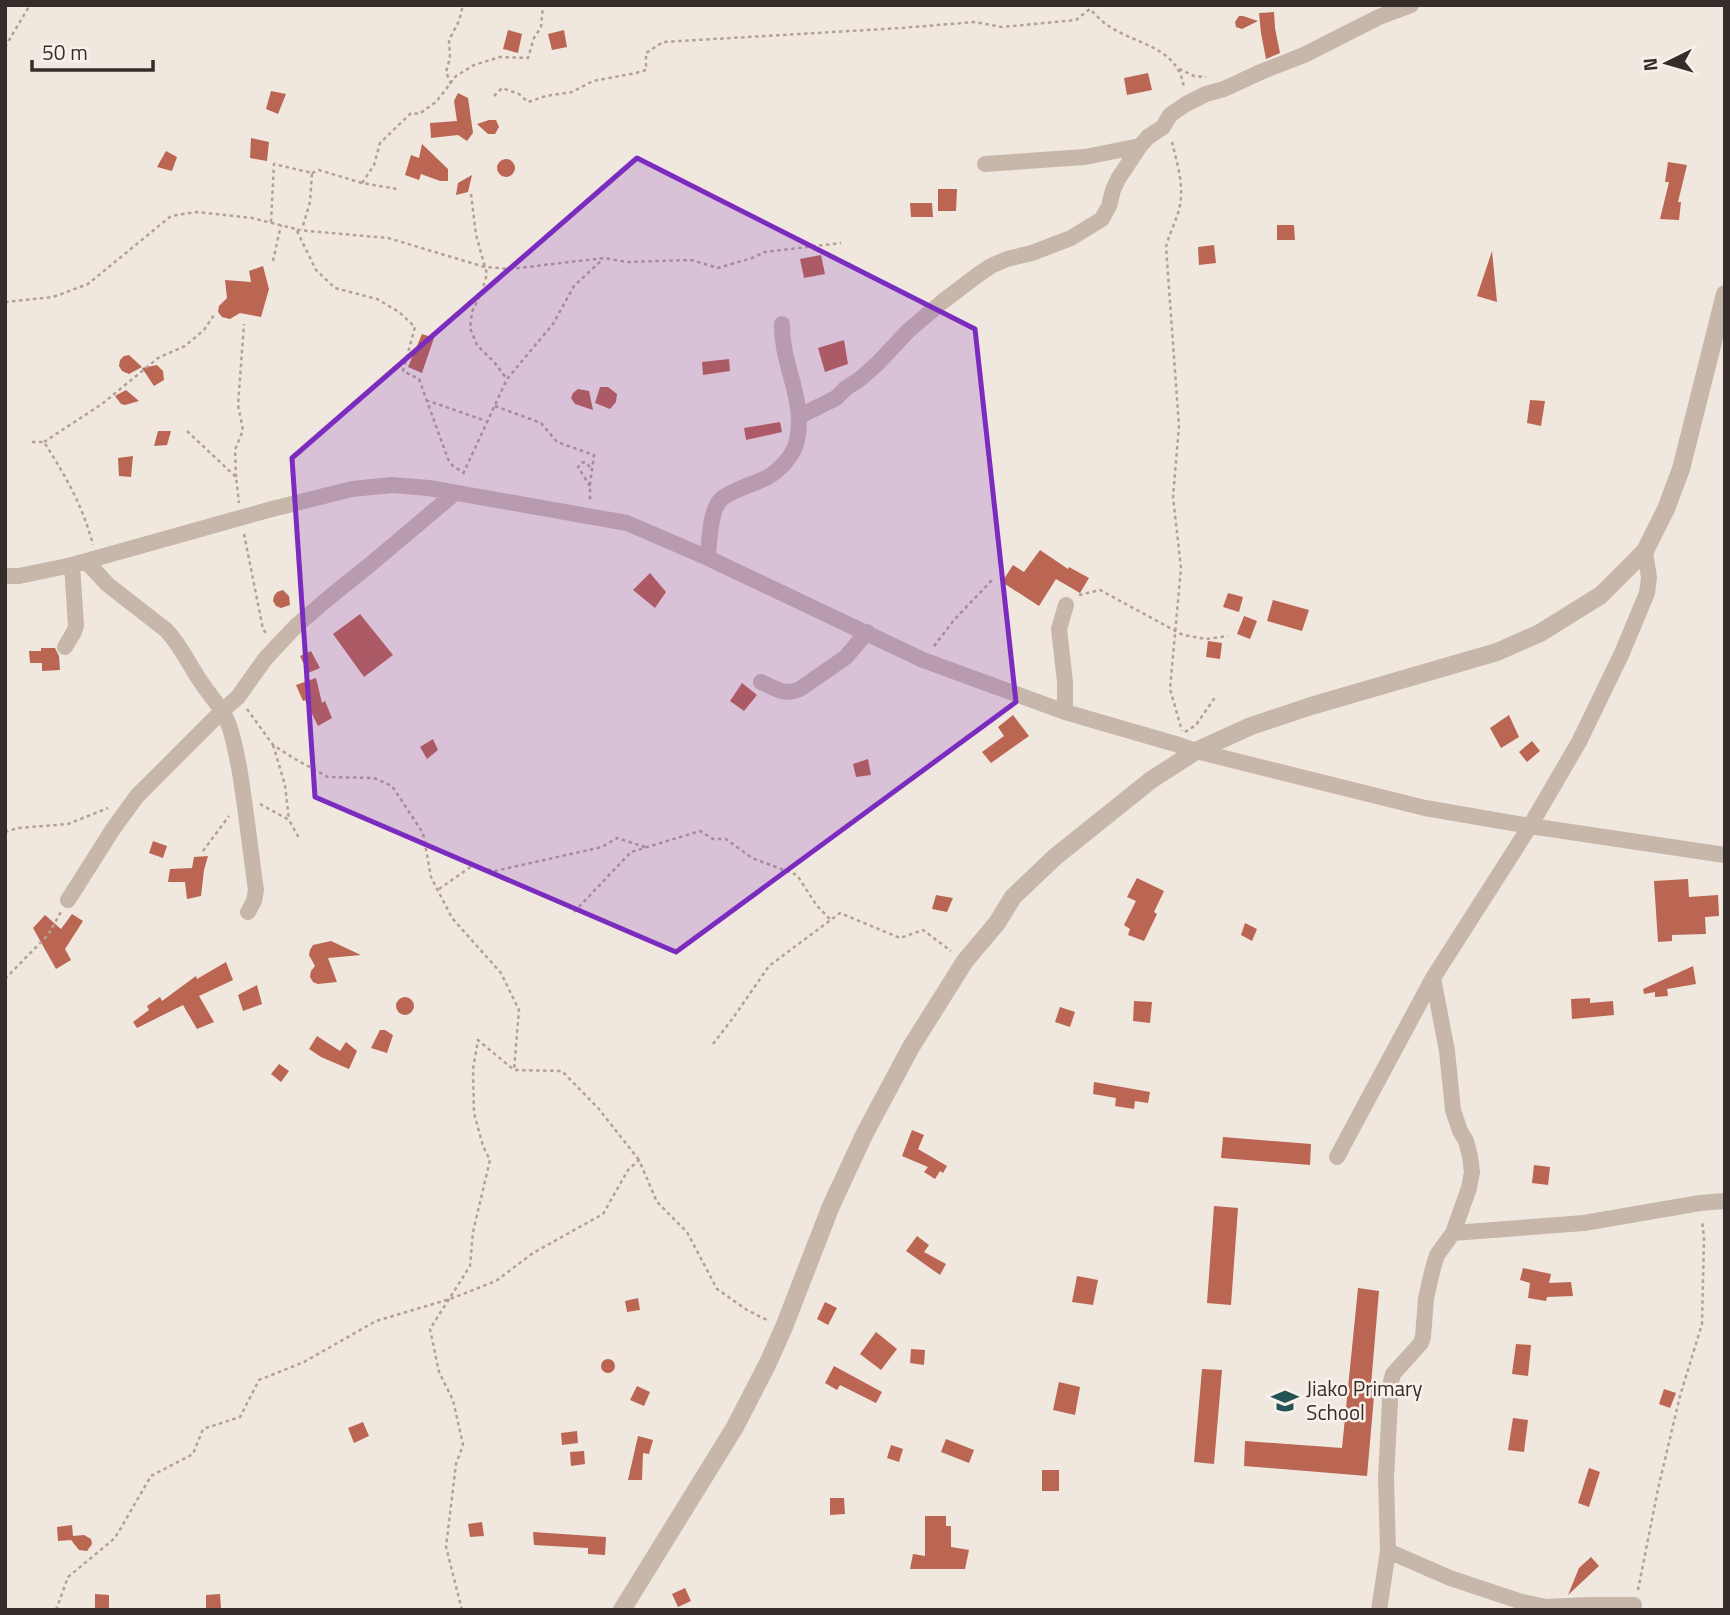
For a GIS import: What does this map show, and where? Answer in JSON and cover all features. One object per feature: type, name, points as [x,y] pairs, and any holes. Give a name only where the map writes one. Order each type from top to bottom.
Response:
[{"type":"street","points":[[800,416],[836,398],[878,363],[908,331],[942,302],[991,266],[1048,248],[1094,226],[1110,206],[1118,179],[1140,146],[1163,127],[1170,115],[1186,104],[1304,55],[1379,17],[1411,5]]},
{"type":"street","points":[[985,164],[1084,157],[1140,146]]},
{"type":"street","points":[[622,1610],[735,1427],[767,1366],[831,1206],[865,1133],[911,1047],[965,961],[997,923],[1013,897],[1055,857],[1151,780],[1196,751],[1251,726],[1299,710],[1497,652],[1539,632],[1601,595],[1645,551],[1666,509],[1681,469],[1725,295]]},
{"type":"street","points":[[708,558],[716,506],[722,498],[768,477],[790,458],[797,440],[800,416],[782,341],[782,324]]},
{"type":"street","points":[[5,576],[19,576],[85,561],[352,489],[392,485],[455,493],[627,523],[708,558],[923,660],[1065,712],[1196,751],[1425,808],[1725,855]]},
{"type":"street","points":[[68,900],[137,796],[238,697],[276,646],[297,625],[455,493]]},
{"type":"street","points":[[1338,1157],[1433,978],[1530,826],[1579,742],[1647,593],[1649,579],[1645,551]]},
{"type":"street","points":[[65,647],[76,626],[85,561]]},
{"type":"street","points":[[85,561],[107,584],[166,630],[222,711],[231,733],[244,796],[256,890],[248,912]]},
{"type":"street","points":[[1065,712],[1065,682],[1059,629],[1066,606]]},
{"type":"street","points":[[761,681],[784,693],[800,690],[846,657],[867,632]]},
{"type":"street","points":[[1379,1610],[1388,1551],[1386,1478],[1391,1382],[1393,1374],[1421,1343],[1426,1298],[1433,1268],[1437,1255],[1453,1233],[1472,1172],[1470,1156],[1453,1110],[1447,1051],[1433,978]]},
{"type":"street","points":[[1453,1233],[1584,1223],[1725,1200]]},
{"type":"street","points":[[1388,1551],[1450,1578],[1522,1602],[1547,1607],[1633,1607]]},
{"type":"path","points":[[5,47],[30,5]]},
{"type":"path","points":[[451,84],[446,72],[450,58],[449,40],[463,5]]},
{"type":"path","points":[[362,183],[374,165],[380,143],[411,113],[419,114],[436,102],[456,76],[474,65],[499,57],[528,58],[534,38],[541,27],[543,5]]},
{"type":"path","points":[[494,96],[502,88],[519,94],[528,102],[572,92],[593,82],[646,70],[646,53],[663,42],[975,22],[1002,27],[1076,20],[1090,7],[1106,24],[1167,57],[1179,69],[1186,104]]},
{"type":"path","points":[[1163,127],[1171,141],[1181,192],[1179,212],[1166,247],[1179,408],[1173,497],[1181,568],[1170,689],[1182,733],[1196,725],[1216,696]]},
{"type":"path","points":[[271,222],[274,164],[312,173],[319,170],[362,183],[397,189]]},
{"type":"path","points":[[312,173],[310,202],[299,230],[316,270],[335,288],[377,299],[399,312],[415,327],[403,371],[419,379],[448,459],[464,473]]},
{"type":"path","points":[[471,194],[476,235],[487,274],[472,312],[470,328],[477,345],[506,379]]},
{"type":"path","points":[[5,302],[53,297],[88,284],[171,216],[196,212],[252,218],[299,230],[388,238],[485,267],[510,269],[604,258],[627,262],[691,260],[718,268],[765,252],[842,243]]},
{"type":"path","points":[[273,261],[281,225]]},
{"type":"path","points":[[455,493],[506,379],[553,324],[574,286],[604,258]]},
{"type":"path","points":[[32,442],[44,442],[102,404],[158,358],[185,346],[214,315]]},
{"type":"path","points":[[244,324],[238,405],[243,430],[235,450],[236,477],[263,629],[276,646]]},
{"type":"path","points":[[426,400],[487,421]]},
{"type":"path","points":[[495,406],[541,423],[557,442],[594,455],[590,486],[591,516]]},
{"type":"path","points":[[187,431],[236,477]]},
{"type":"path","points":[[44,442],[79,500],[90,532],[85,561]]},
{"type":"path","points":[[590,486],[578,467],[585,462],[592,469]]},
{"type":"path","points":[[923,660],[954,620],[993,578]]},
{"type":"path","points":[[1066,606],[1080,594],[1101,590],[1183,635],[1206,639],[1228,636]]},
{"type":"path","points":[[238,697],[273,745],[285,785],[289,820],[300,840]]},
{"type":"path","points":[[273,745],[328,777],[374,778],[392,786],[423,833],[431,877],[452,918],[501,973],[519,1010],[514,1070]]},
{"type":"path","points":[[5,832],[18,828],[68,824],[137,796]]},
{"type":"path","points":[[244,796],[289,820]]},
{"type":"path","points":[[203,850],[230,815]]},
{"type":"path","points":[[573,912],[631,852],[700,831],[713,839],[726,839],[752,858],[797,875],[817,906],[831,920]]},
{"type":"path","points":[[438,890],[472,866],[495,871],[602,848],[617,838],[645,847]]},
{"type":"path","points":[[5,979],[48,936],[68,900]]},
{"type":"path","points":[[713,1044],[769,966],[839,913],[900,938],[923,930],[965,961]]},
{"type":"path","points":[[462,1610],[446,1547],[456,1464],[463,1445],[453,1400],[439,1372],[430,1329],[470,1266],[472,1232],[490,1160],[483,1146],[474,1113],[473,1077],[478,1040],[514,1070],[562,1071],[598,1108],[639,1160],[657,1202],[687,1232],[718,1290],[747,1310],[783,1327]]},
{"type":"path","points":[[56,1610],[68,1577],[116,1538],[151,1476],[192,1454],[203,1429],[240,1417],[259,1380],[304,1362],[376,1321],[450,1299],[496,1281],[533,1253],[603,1213],[628,1170],[639,1160]]},
{"type":"path","points":[[1633,1607],[1680,1395],[1702,1324],[1704,1238],[1700,1203]]},
{"type":"highlighted area","points":[[637,158],[975,329],[1016,702],[676,952],[315,797],[292,458]]},
{"type":"building","points":[[1274,12],[1280,53],[1266,59],[1259,13]]},
{"type":"building","points":[[1239,16],[1258,21],[1242,29],[1236,27],[1235,22]]},
{"type":"building","points":[[508,30],[522,34],[518,53],[503,49]]},
{"type":"building","points":[[564,30],[567,47],[552,50],[548,34]]},
{"type":"building","points":[[1148,73],[1152,90],[1127,95],[1124,78]]},
{"type":"building","points":[[271,91],[286,94],[278,114],[266,109]]},
{"type":"building","points":[[458,93],[468,98],[473,133],[467,141],[458,135],[431,138],[430,123],[457,121],[454,101]]},
{"type":"building","points":[[496,120],[499,127],[495,134],[488,134],[477,124]]},
{"type":"building","points":[[251,138],[269,142],[267,161],[250,158]]},
{"type":"building","points":[[422,144],[448,169],[448,181],[421,174],[419,180],[405,175],[411,155],[419,158]]},
{"type":"building","points":[[166,151],[177,157],[172,171],[157,167]]},
{"type":"building","points":[[506,159],[512,162],[515,168],[512,174],[506,177],[500,174],[497,168],[500,162]]},
{"type":"building","points":[[1668,162],[1687,165],[1678,202],[1681,202],[1679,220],[1660,219],[1669,182],[1665,182]]},
{"type":"building","points":[[472,175],[468,192],[456,195],[458,183]]},
{"type":"building","points":[[938,189],[957,189],[956,211],[938,211]]},
{"type":"building","points":[[910,203],[932,203],[933,217],[911,217]]},
{"type":"building","points":[[1277,225],[1294,225],[1295,240],[1277,240]]},
{"type":"building","points":[[1214,245],[1216,263],[1199,265],[1198,247]]},
{"type":"building","points":[[1492,251],[1497,302],[1477,296]]},
{"type":"building","points":[[821,255],[825,274],[804,278],[800,259]]},
{"type":"building","points":[[263,266],[269,289],[261,317],[240,313],[230,319],[222,317],[218,312],[219,306],[227,298],[225,280],[251,282],[249,271]]},
{"type":"building","points":[[422,334],[434,338],[422,373],[408,367]]},
{"type":"building","points":[[844,340],[848,364],[825,372],[818,348]]},
{"type":"building","points":[[129,355],[142,367],[129,374],[119,366],[120,360]]},
{"type":"building","points":[[729,359],[730,371],[703,375],[702,362]]},
{"type":"building","points":[[157,365],[163,371],[164,380],[154,386],[142,368]]},
{"type":"building","points":[[600,387],[608,387],[617,394],[616,402],[610,409],[595,403]]},
{"type":"building","points":[[578,389],[589,391],[593,410],[575,404],[571,398]]},
{"type":"building","points":[[126,390],[139,401],[121,404],[115,396]]},
{"type":"building","points":[[1530,400],[1545,401],[1541,426],[1527,423]]},
{"type":"building","points":[[780,422],[782,432],[746,440],[744,428]]},
{"type":"building","points":[[158,431],[171,431],[167,445],[154,446]]},
{"type":"building","points":[[133,456],[131,477],[119,476],[118,458]]},
{"type":"building","points":[[1040,550],[1068,569],[1069,567],[1089,578],[1080,593],[1056,579],[1039,606],[1002,582],[1013,565],[1024,572]]},
{"type":"building","points":[[650,573],[666,592],[655,608],[633,590]]},
{"type":"building","points":[[283,590],[289,596],[290,605],[281,608],[273,601],[277,592]]},
{"type":"building","points":[[1228,593],[1243,597],[1239,612],[1223,607]]},
{"type":"building","points":[[1273,600],[1309,610],[1302,631],[1267,621]]},
{"type":"building","points":[[360,614],[393,655],[364,677],[333,634]]},
{"type":"building","points":[[1244,616],[1257,621],[1250,639],[1237,634]]},
{"type":"building","points":[[1208,641],[1222,643],[1220,659],[1206,657]]},
{"type":"building","points":[[41,648],[55,648],[59,656],[60,670],[42,671],[42,663],[30,663],[29,651],[41,651]]},
{"type":"building","points":[[311,651],[320,668],[308,673],[300,656]]},
{"type":"building","points":[[316,678],[322,703],[325,701],[332,718],[318,726],[296,685]]},
{"type":"building","points":[[742,683],[757,695],[744,711],[730,701]]},
{"type":"building","points":[[1013,715],[1029,736],[991,763],[982,752],[1004,736],[998,727]]},
{"type":"building","points":[[1509,715],[1519,737],[1501,748],[1490,728]]},
{"type":"building","points":[[433,739],[438,750],[427,759],[420,747]]},
{"type":"building","points":[[1532,741],[1540,751],[1527,762],[1519,752]]},
{"type":"building","points":[[868,759],[871,775],[856,777],[853,764]]},
{"type":"building","points":[[153,841],[167,846],[163,858],[149,853]]},
{"type":"building","points":[[208,856],[201,896],[187,899],[185,882],[168,882],[170,869],[192,868],[194,857]]},
{"type":"building","points":[[1137,878],[1164,891],[1144,941],[1128,935],[1130,929],[1124,925],[1136,901],[1127,897]]},
{"type":"building","points":[[1688,879],[1689,897],[1718,895],[1719,916],[1705,917],[1706,934],[1672,935],[1672,941],[1658,942],[1654,881]]},
{"type":"building","points":[[936,895],[953,898],[947,912],[932,909]]},
{"type":"building","points":[[72,914],[83,921],[65,949],[71,960],[56,969],[33,928],[45,915],[61,929]]},
{"type":"building","points":[[1245,923],[1257,929],[1252,941],[1241,935]]},
{"type":"building","points":[[331,941],[361,955],[328,958],[337,982],[318,984],[310,977],[315,966],[309,955],[310,950],[313,945]]},
{"type":"building","points":[[226,962],[233,980],[199,996],[214,1022],[197,1029],[183,1005],[137,1028],[133,1022],[149,1010],[147,1006],[160,997],[162,1001],[196,976],[197,979]]},
{"type":"building","points":[[1693,966],[1696,984],[1667,989],[1668,996],[1655,997],[1655,992],[1644,994],[1643,989]]},
{"type":"building","points":[[257,985],[262,1004],[243,1011],[238,995]]},
{"type":"building","points":[[405,997],[411,1000],[414,1006],[411,1012],[405,1015],[399,1012],[396,1006],[399,1000]]},
{"type":"building","points":[[1590,998],[1590,1003],[1613,1001],[1614,1015],[1572,1019],[1571,999]]},
{"type":"building","points":[[1134,1001],[1152,1002],[1150,1023],[1133,1021]]},
{"type":"building","points":[[1060,1007],[1075,1012],[1070,1027],[1055,1022]]},
{"type":"building","points":[[380,1030],[393,1035],[387,1053],[371,1048]]},
{"type":"building","points":[[317,1036],[340,1051],[346,1042],[357,1051],[349,1069],[309,1049]]},
{"type":"building","points":[[279,1064],[289,1071],[281,1082],[271,1074]]},
{"type":"building","points":[[1094,1082],[1150,1092],[1148,1103],[1135,1101],[1134,1109],[1115,1106],[1116,1098],[1093,1094]]},
{"type":"building","points":[[912,1130],[924,1135],[918,1149],[947,1166],[935,1179],[924,1172],[928,1167],[902,1156]]},
{"type":"building","points":[[1223,1137],[1311,1144],[1310,1165],[1221,1158]]},
{"type":"building","points":[[1534,1165],[1550,1167],[1548,1185],[1532,1183]]},
{"type":"building","points":[[1214,1206],[1238,1208],[1231,1305],[1207,1303]]},
{"type":"building","points":[[917,1236],[929,1245],[924,1252],[946,1264],[940,1275],[906,1251]]},
{"type":"building","points":[[1523,1268],[1551,1274],[1549,1283],[1571,1282],[1573,1296],[1547,1297],[1546,1301],[1528,1298],[1530,1283],[1520,1280]]},
{"type":"building","points":[[1077,1276],[1098,1280],[1093,1305],[1072,1302]]},
{"type":"building","points":[[1358,1288],[1379,1291],[1367,1476],[1244,1466],[1245,1441],[1342,1448]]},
{"type":"building","points":[[638,1298],[640,1310],[627,1312],[625,1301]]},
{"type":"building","points":[[825,1302],[837,1308],[828,1325],[817,1319]]},
{"type":"building","points":[[876,1332],[897,1349],[881,1370],[860,1354]]},
{"type":"building","points":[[1516,1344],[1531,1345],[1528,1376],[1512,1374]]},
{"type":"building","points":[[911,1349],[925,1350],[924,1365],[910,1363]]},
{"type":"building","points":[[605,1359],[611,1359],[615,1366],[611,1373],[605,1373],[601,1369],[601,1363]]},
{"type":"building","points":[[834,1366],[882,1392],[876,1403],[840,1385],[837,1390],[825,1383]]},
{"type":"building","points":[[1202,1369],[1222,1370],[1214,1464],[1194,1462]]},
{"type":"building","points":[[1059,1382],[1080,1387],[1075,1415],[1053,1410]]},
{"type":"building","points":[[637,1386],[650,1392],[644,1406],[630,1400]]},
{"type":"building","points":[[1664,1389],[1676,1393],[1670,1408],[1659,1404]]},
{"type":"building","points":[[1513,1418],[1528,1420],[1524,1452],[1508,1450]]},
{"type":"building","points":[[363,1422],[369,1436],[354,1443],[348,1428]]},
{"type":"building","points":[[577,1431],[578,1443],[562,1445],[561,1433]]},
{"type":"building","points":[[638,1436],[653,1440],[649,1454],[643,1453],[642,1480],[628,1480]]},
{"type":"building","points":[[946,1439],[974,1450],[969,1463],[941,1452]]},
{"type":"building","points":[[891,1445],[903,1449],[899,1462],[887,1458]]},
{"type":"building","points":[[584,1451],[585,1464],[571,1466],[570,1452]]},
{"type":"building","points":[[1589,1468],[1600,1472],[1589,1507],[1578,1503]]},
{"type":"building","points":[[1042,1470],[1059,1470],[1059,1491],[1042,1491]]},
{"type":"building","points":[[830,1498],[844,1498],[845,1514],[830,1515]]},
{"type":"building","points":[[925,1516],[946,1516],[946,1526],[951,1526],[951,1547],[969,1550],[965,1569],[910,1569],[913,1554],[925,1556]]},
{"type":"building","points":[[482,1522],[484,1536],[470,1537],[468,1524]]},
{"type":"building","points":[[72,1525],[73,1536],[84,1535],[91,1539],[92,1544],[87,1551],[79,1550],[71,1540],[58,1541],[57,1527]]},
{"type":"building","points":[[533,1532],[606,1537],[605,1555],[588,1554],[588,1548],[534,1545]]},
{"type":"building","points":[[1591,1557],[1599,1566],[1568,1595],[1579,1568]]},
{"type":"building","points":[[685,1588],[691,1601],[678,1607],[672,1594]]},
{"type":"building","points":[[95,1594],[109,1595],[109,1610],[95,1610]]},
{"type":"building","points":[[220,1594],[221,1608],[206,1609],[206,1595]]},
{"type":"place","name":"Jiako Primary School","points":[[1285,1401]]}]
